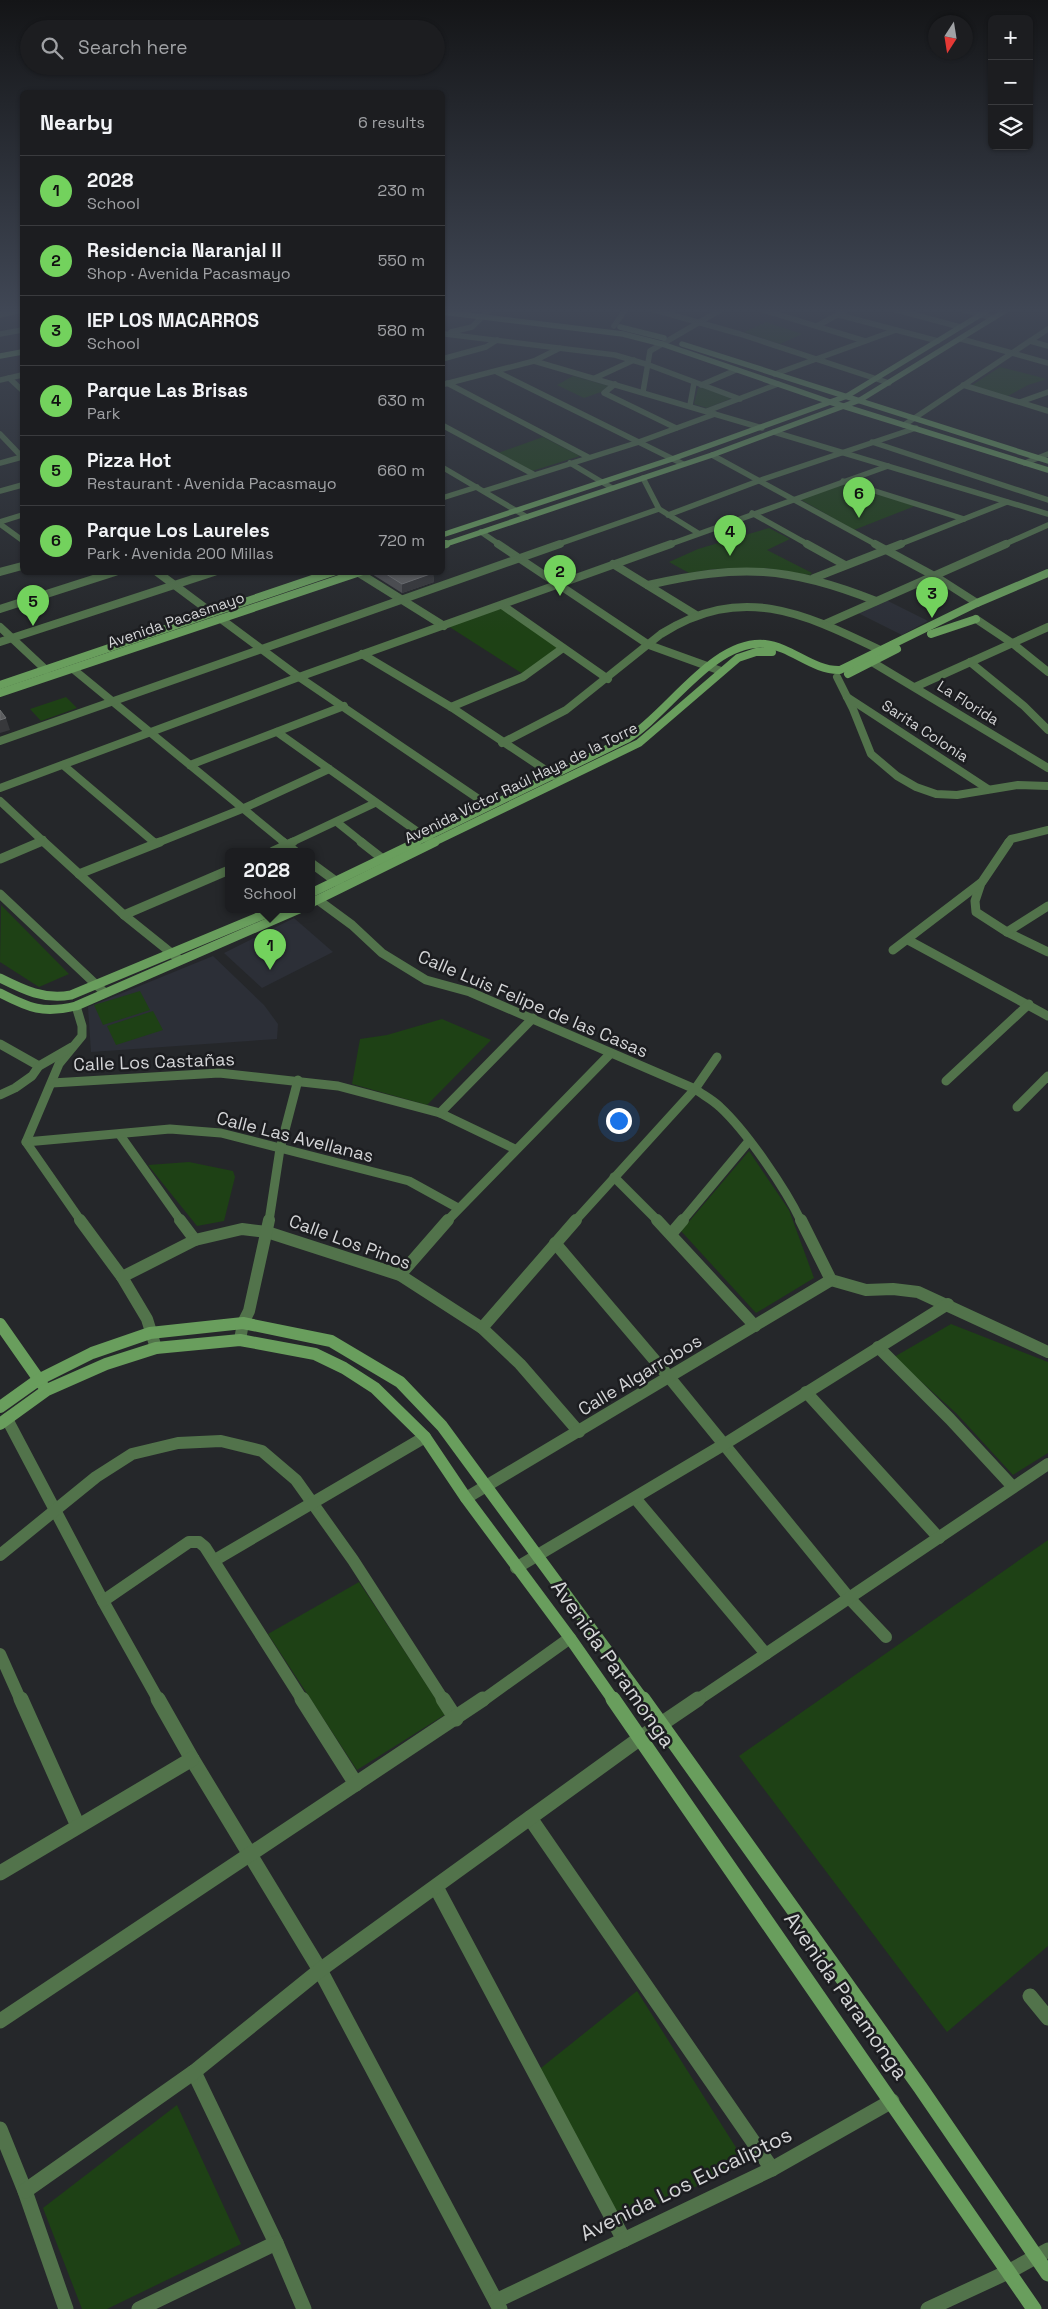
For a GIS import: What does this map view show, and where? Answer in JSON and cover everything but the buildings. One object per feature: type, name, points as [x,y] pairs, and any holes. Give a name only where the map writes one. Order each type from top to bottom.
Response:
[{"type":"street","points":[[509,417],[588,457]]},
{"type":"street","points":[[585,417],[683,464]]},
{"type":"street","points":[[653,417],[676,428]]},
{"type":"street","points":[[484,491],[532,474],[636,443],[708,417]]},
{"type":"street","points":[[725,417],[762,428]]},
{"type":"street","points":[[445,534],[672,459],[791,417]]},
{"type":"street","points":[[445,544],[643,478],[816,417]]},
{"type":"street","points":[[876,417],[1048,470]]},
{"type":"street","points":[[910,417],[1048,461]]},
{"type":"street","points":[[904,425],[914,418]]},
{"type":"street","points":[[445,426],[532,474]]},
{"type":"street","points":[[668,514],[761,480],[916,428]]},
{"type":"street","points":[[774,432],[1048,514]]},
{"type":"street","points":[[0,434],[20,455]]},
{"type":"street","points":[[872,442],[1048,500]]},
{"type":"street","points":[[712,454],[886,549],[977,603]]},
{"type":"street","points":[[1025,463],[1048,454]]},
{"type":"street","points":[[0,463],[20,458]]},
{"type":"street","points":[[570,463],[612,488]]},
{"type":"street","points":[[0,788],[362,654],[444,626],[794,498],[888,466]]},
{"type":"street","points":[[445,469],[527,517]]},
{"type":"street","points":[[944,482],[960,472]]},
{"type":"street","points":[[643,478],[659,509],[698,533]]},
{"type":"street","points":[[843,481],[964,519]]},
{"type":"street","points":[[0,490],[20,485]]},
{"type":"street","points":[[445,497],[477,487]]},
{"type":"street","points":[[814,578],[1007,502]]},
{"type":"street","points":[[0,741],[258,648],[659,509]]},
{"type":"street","points":[[752,514],[845,565]]},
{"type":"street","points":[[0,523],[20,516]]},
{"type":"street","points":[[0,523],[20,538]]},
{"type":"street","points":[[825,624],[1048,525]]},
{"type":"street","points":[[481,532],[649,645],[722,671]]},
{"type":"street","points":[[613,564],[696,615]]},
{"type":"street","points":[[0,572],[20,567]]},
{"type":"street","points":[[648,585],[716,571],[765,570],[814,578],[845,587],[876,601]]},
{"type":"street","points":[[315,898],[335,881],[382,858],[428,840],[489,806],[640,731],[711,666],[731,651],[750,645],[764,644],[784,648],[836,671],[963,612],[977,603],[1048,573]]},
{"type":"street","points":[[0,608],[105,575]]},
{"type":"street","points":[[161,575],[212,613]]},
{"type":"street","points":[[0,642],[205,575]]},
{"type":"street","name":"Avenida Pacasmayo","points":[[0,685],[324,575]]},
{"type":"street","name":"Avenida Pacasmayo","points":[[0,693],[353,575]]},
{"type":"street","points":[[362,575],[444,626]]},
{"type":"street","points":[[502,605],[608,679]]},
{"type":"street","points":[[502,743],[566,710],[649,645],[671,629],[696,615],[728,608],[764,608],[801,615],[880,650]]},
{"type":"street","points":[[963,612],[1012,643],[1048,672]]},
{"type":"street","points":[[220,619],[299,677],[489,806]]},
{"type":"street","points":[[976,620],[942,629],[843,676],[837,677],[862,730],[865,744],[871,755],[905,782],[931,794],[968,794],[988,789],[1028,784],[1048,786]]},
{"type":"street","points":[[0,627],[46,670]]},
{"type":"street","points":[[914,687],[1048,627]]},
{"type":"street","points":[[451,707],[523,677],[563,648]]},
{"type":"street","name":"Avenida Víctor Raúl Haya de la Torre","points":[[315,899],[389,864],[428,840],[639,743],[722,671],[748,654],[764,650],[779,653],[827,676],[837,677]]},
{"type":"street","points":[[362,654],[451,707],[502,743],[560,780]]},
{"type":"street","name":"La Florida","points":[[872,662],[1048,768]]},
{"type":"street","points":[[970,662],[1024,706],[1048,730]]},
{"type":"street","points":[[73,669],[152,732],[290,848]]},
{"type":"street","name":"Sarita Colonia","points":[[847,697],[988,789]]},
{"type":"street","points":[[190,765],[344,706]]},
{"type":"street","points":[[277,732],[375,804],[428,840]]},
{"type":"street","points":[[63,765],[155,843]]},
{"type":"street","points":[[79,874],[242,809],[329,769]]},
{"type":"street","points":[[0,801],[124,915],[180,960]]},
{"type":"street","points":[[282,848],[375,804]]},
{"type":"street","points":[[338,823],[389,864]]},
{"type":"street","points":[[1048,830],[1011,839],[982,882],[975,901],[976,912],[1007,932],[1048,952]]},
{"type":"street","points":[[0,860],[43,840]]},
{"type":"street","points":[[315,866],[343,887]]},
{"type":"street","points":[[124,915],[225,872]]},
{"type":"street","points":[[893,950],[982,882]]},
{"type":"street","points":[[0,894],[105,993]]},
{"type":"street","name":"Calle Luis Felipe de las Casas","points":[[315,900],[352,925],[382,953],[426,980],[470,992],[533,1018],[610,1054],[695,1089],[720,1106],[749,1141],[794,1206],[831,1280]]},
{"type":"street","points":[[1007,932],[1048,906]]},
{"type":"street","points":[[0,978],[40,997],[71,995],[97,986],[268,913]]},
{"type":"street","points":[[0,993],[34,1011],[47,1012],[76,1006],[290,913]]},
{"type":"street","points":[[908,940],[1048,1016]]},
{"type":"street","points":[[946,1082],[1029,1004]]},
{"type":"street","points":[[76,1006],[82,1026],[82,1036],[76,1046],[59,1064],[26,1142],[65,1200],[122,1277],[148,1320],[150,1333],[156,1348]]},
{"type":"street","points":[[440,1114],[533,1018]]},
{"type":"street","points":[[0,1044],[39,1066]]},
{"type":"street","points":[[0,1095],[15,1088],[32,1076],[39,1066],[62,1051],[76,1046]]},
{"type":"street","points":[[400,1275],[458,1208],[610,1054]]},
{"type":"street","points":[[482,1328],[555,1243],[695,1089],[717,1057]]},
{"type":"street","name":"Calle Los Castañas","points":[[52,1083],[219,1073],[298,1080],[338,1086],[440,1114],[515,1149]]},
{"type":"street","points":[[1017,1107],[1048,1076]]},
{"type":"street","points":[[240,1340],[243,1323],[249,1311],[267,1232],[280,1149],[298,1080]]},
{"type":"street","name":"Calle Las Avellanas","points":[[26,1142],[120,1136],[170,1129],[221,1133],[409,1181],[458,1208]]},
{"type":"street","points":[[120,1136],[195,1240]]},
{"type":"street","points":[[671,1234],[749,1141]]},
{"type":"street","points":[[614,1177],[671,1234],[755,1326]]},
{"type":"street","name":"Calle Los Pinos","points":[[122,1277],[195,1240],[242,1229],[267,1232],[400,1275],[482,1328],[520,1364],[579,1432]]},
{"type":"street","points":[[555,1243],[669,1377],[850,1599],[886,1637]]},
{"type":"street","points":[[831,1280],[866,1290],[893,1289],[918,1292],[948,1304],[1048,1352]]},
{"type":"street","name":"Calle Algarrobos","points":[[466,1498],[831,1280]]},
{"type":"street","points":[[516,1568],[723,1445],[948,1304]]},
{"type":"street","name":"Avenida Paramonga","points":[[0,1407],[38,1380],[92,1353],[150,1333],[243,1323],[331,1341],[400,1382],[442,1426],[661,1724],[1041,2253],[1048,2274]]},
{"type":"street","points":[[0,1324],[38,1380],[47,1390]]},
{"type":"street","name":"Avenida Paramonga","points":[[3,1422],[47,1390],[106,1364],[156,1348],[240,1340],[315,1354],[344,1368],[375,1388],[425,1436],[516,1568],[570,1638],[639,1740],[892,2101],[1034,2309]]},
{"type":"street","points":[[878,1347],[950,1419],[1013,1487]]},
{"type":"street","points":[[806,1392],[939,1538]]},
{"type":"street","points":[[3,1422],[192,1759],[320,1970],[498,2305]]},
{"type":"street","points":[[215,1560],[425,1436]]},
{"type":"street","points":[[0,1555],[96,1477],[132,1454],[178,1443],[221,1441],[262,1451],[296,1480],[312,1502],[353,1560],[456,1720]]},
{"type":"street","points":[[25,2191],[194,2072],[320,1970],[661,1724],[850,1599],[1048,1464]]},
{"type":"street","points":[[636,1498],[766,1654]]},
{"type":"street","points":[[103,1601],[189,1542],[198,1542],[205,1547],[356,1784]]},
{"type":"street","points":[[0,2021],[356,1784],[456,1720],[570,1638]]},
{"type":"street","points":[[0,1654],[78,1826]]},
{"type":"street","points":[[0,1872],[192,1759]]},
{"type":"street","points":[[530,1818],[772,2169]]},
{"type":"street","points":[[436,1886],[624,2240]]},
{"type":"street","points":[[1030,1996],[1048,2018]]},
{"type":"street","points":[[194,2072],[276,2242],[304,2309]]},
{"type":"street","name":"Avenida Los Eucaliptos","points":[[498,2305],[624,2240],[772,2169],[892,2101]]},
{"type":"street","points":[[0,2129],[25,2191],[66,2309]]},
{"type":"street","points":[[139,2309],[276,2242]]},
{"type":"street","points":[[928,2309],[1008,2272],[1041,2253]]},
{"type":"shaded area","points":[[886,600],[928,621],[902,635],[858,613]]},
{"type":"shaded area","points":[[294,918],[333,952],[262,988],[224,953]]},
{"type":"shaded area","points":[[213,956],[264,1005],[278,1024],[277,1039],[91,1052],[88,1007]]},
{"type":"green space","points":[[543,437],[580,456],[532,471],[498,453]]},
{"type":"green space","points":[[843,483],[915,506],[854,530],[798,498]]},
{"type":"green space","points":[[769,528],[790,539],[767,550],[812,573],[810,575],[765,568],[714,569],[689,573],[669,562],[698,549]]},
{"type":"green space","points":[[501,607],[558,648],[523,674],[448,626]]},
{"type":"green space","points":[[66,697],[77,708],[41,721],[30,709]]},
{"type":"green space","points":[[1,905],[69,974],[39,987],[0,962]]},
{"type":"green space","points":[[140,991],[150,1010],[103,1025],[94,1005]]},
{"type":"green space","points":[[153,1011],[163,1030],[116,1045],[107,1026]]},
{"type":"green space","points":[[442,1019],[491,1040],[427,1105],[352,1084],[360,1039],[387,1035]]},
{"type":"green space","points":[[749,1151],[789,1210],[814,1278],[756,1313],[681,1231]]},
{"type":"green space","points":[[189,1162],[233,1171],[235,1177],[224,1221],[197,1226],[148,1165]]},
{"type":"green space","points":[[951,1324],[1048,1362],[1048,1453],[1013,1475],[956,1413],[894,1357]]},
{"type":"green space","points":[[1048,1540],[1048,1946],[947,2032],[739,1756]]},
{"type":"green space","points":[[359,1582],[446,1714],[357,1770],[268,1634]]},
{"type":"green space","points":[[637,1991],[742,2157],[738,2167],[622,2221],[536,2072]]},
{"type":"green space","points":[[177,2105],[241,2244],[107,2309],[82,2309],[43,2208]]},
{"type":"place","name":"Parque Los Laureles","points":[[859,518]]},
{"type":"place","name":"Parque Las Brisas","points":[[730,556]]},
{"type":"place","name":"Residencia Naranjal II","points":[[560,596]]},
{"type":"place","name":"IEP LOS MACARROS","points":[[932,618]]},
{"type":"place","name":"Pizza Hot","points":[[33,626]]},
{"type":"place","name":"2028","points":[[270,970]]}]
